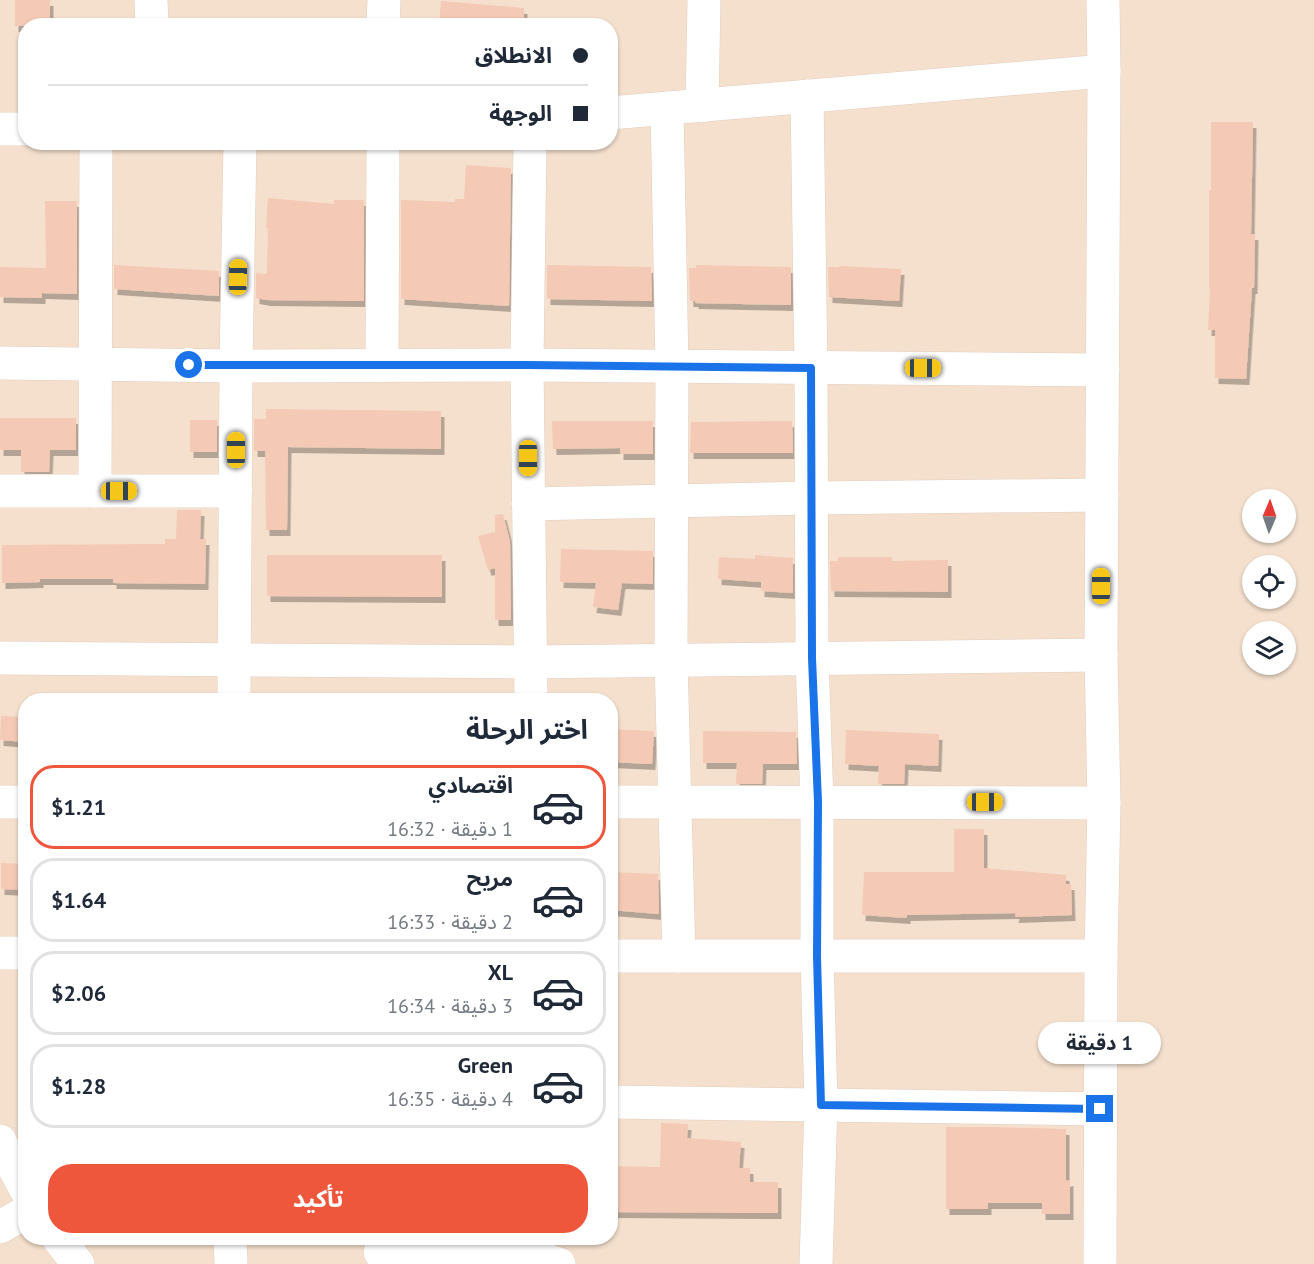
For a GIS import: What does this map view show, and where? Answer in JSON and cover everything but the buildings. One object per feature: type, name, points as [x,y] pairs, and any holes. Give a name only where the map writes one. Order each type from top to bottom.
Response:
[{"type":"street","points":[[151,0],[152,18]]},
{"type":"street","points":[[383,18],[384,0]]},
{"type":"street","points":[[702,106],[704,0]]},
{"type":"street","points":[[1100,1264],[1104,803],[1101,655],[1103,0]]},
{"type":"street","points":[[618,113],[1104,70]]},
{"type":"street","points":[[807,96],[812,658],[818,802],[817,956],[821,1105],[816,1264]]},
{"type":"street","points":[[667,108],[672,366],[671,660],[679,956]]},
{"type":"street","points":[[0,129],[18,129]]},
{"type":"street","points":[[95,491],[96,150]]},
{"type":"street","points":[[234,693],[240,150]]},
{"type":"street","points":[[382,365],[383,150]]},
{"type":"street","points":[[530,150],[527,365],[531,693]]},
{"type":"street","points":[[0,363],[1102,370]]},
{"type":"street","points":[[0,490],[236,491]]},
{"type":"street","points":[[528,504],[1102,495]]},
{"type":"street","points":[[0,658],[530,662],[1101,655]]},
{"type":"street","points":[[0,802],[18,802]]},
{"type":"street","points":[[618,802],[1104,803]]},
{"type":"street","points":[[0,953],[18,952]]},
{"type":"street","points":[[618,956],[1101,956]]},
{"type":"street","points":[[618,1102],[1100,1109]]},
{"type":"street","points":[[0,1141],[18,1175]]},
{"type":"street","points":[[0,1227],[18,1217]]},
{"type":"street","points":[[63,1245],[78,1264]]},
{"type":"street","points":[[230,1245],[231,1264]]},
{"type":"street","points":[[380,1251],[545,1256]]},
{"type":"shaded area","points":[[0,0],[1314,0],[1314,1264],[0,1264]]},
{"type":"route","points":[[189,365],[811,368],[812,658],[818,802],[817,956],[821,1105],[1100,1109]]}]
